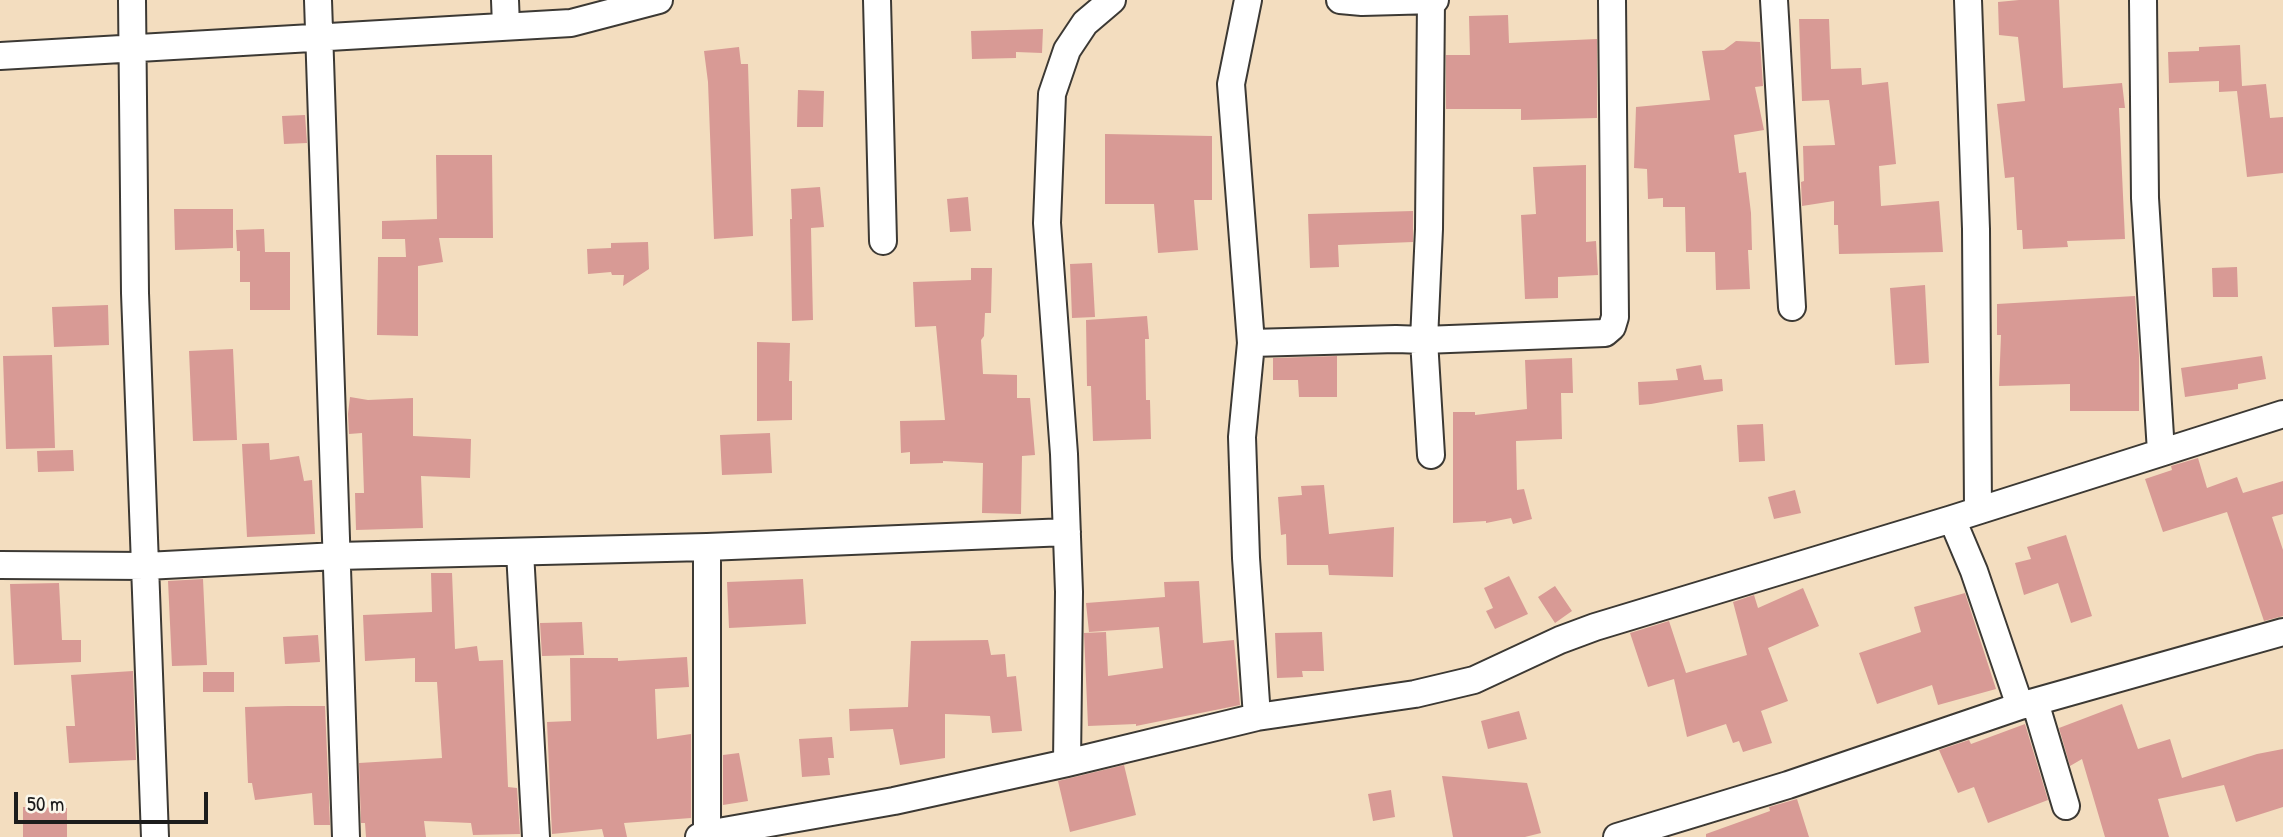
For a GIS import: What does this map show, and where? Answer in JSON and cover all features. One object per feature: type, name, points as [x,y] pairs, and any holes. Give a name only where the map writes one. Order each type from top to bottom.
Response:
[{"type":"street","points":[[132,0],[135,293],[155,837]]},
{"type":"street","points":[[318,0],[346,837]]},
{"type":"street","points":[[505,0],[506,26]]},
{"type":"street","points":[[0,56],[506,26],[577,11],[659,0]]},
{"type":"street","points":[[877,0],[883,240]]},
{"type":"street","points":[[1067,763],[1067,532],[1047,223],[1052,94],[1067,50],[1084,23],[1112,0]]},
{"type":"street","points":[[1248,0],[1230,84],[1251,343],[1242,437],[1246,558],[1257,717]]},
{"type":"street","points":[[1354,1],[1433,0],[1424,340],[1431,455]]},
{"type":"street","points":[[1251,343],[1605,333],[1612,327],[1615,317],[1612,0]]},
{"type":"street","points":[[1774,0],[1793,307]]},
{"type":"street","points":[[1968,0],[1976,229],[1979,510]]},
{"type":"street","points":[[2143,0],[2145,198],[2161,452]]},
{"type":"street","points":[[707,547],[703,835],[894,801],[1257,717],[1416,694],[1474,680],[1560,640],[1595,627],[1952,519],[2283,414]]},
{"type":"street","points":[[1952,519],[2028,704],[2066,806]]},
{"type":"street","points":[[0,565],[146,566],[337,556],[707,547],[1067,532]]},
{"type":"street","points":[[520,552],[536,837]]},
{"type":"street","points":[[1617,837],[1788,785],[2028,704],[2283,632]]},
{"type":"building","points":[[2059,0],[2063,88],[2122,83],[2125,108],[2119,108],[2125,239],[2067,241],[2068,247],[2023,249],[2022,230],[2017,230],[2014,177],[2005,178],[1997,104],[2025,101],[2018,37],[1999,35],[1998,2]]},
{"type":"building","points":[[1508,15],[1509,43],[1597,39],[1597,118],[1521,120],[1521,109],[1446,109],[1446,55],[1470,55],[1469,16]]},
{"type":"building","points":[[1799,19],[1829,19],[1831,69],[1861,68],[1862,85],[1888,82],[1896,164],[1879,166],[1881,206],[1939,201],[1943,252],[1839,254],[1838,225],[1834,225],[1834,201],[1802,206],[1803,146],[1835,145],[1829,100],[1802,101]]},
{"type":"building","points":[[1043,29],[1042,53],[1016,52],[1016,58],[972,59],[971,31]]},
{"type":"building","points":[[1736,41],[1760,42],[1763,86],[1755,87],[1764,130],[1734,135],[1739,173],[1746,172],[1751,213],[1752,250],[1748,250],[1750,289],[1716,290],[1715,252],[1686,252],[1685,207],[1663,207],[1663,198],[1648,199],[1647,169],[1634,168],[1636,107],[1710,100],[1702,51],[1724,50]]},
{"type":"building","points":[[2240,45],[2242,86],[2266,84],[2270,118],[2283,117],[2283,173],[2247,177],[2237,91],[2219,92],[2219,81],[2169,83],[2168,52]]},
{"type":"building","points":[[739,47],[741,64],[748,64],[753,236],[714,239],[708,82],[704,51]]},
{"type":"building","points":[[798,90],[824,91],[823,127],[797,127]]},
{"type":"building","points":[[305,115],[307,143],[284,144],[282,116]]},
{"type":"building","points":[[1105,134],[1212,136],[1212,200],[1194,200],[1198,250],[1158,253],[1154,204],[1105,204]]},
{"type":"building","points":[[436,155],[492,155],[493,238],[439,238],[443,262],[418,266],[418,336],[377,335],[378,257],[406,257],[405,239],[382,239],[382,221],[437,219]]},
{"type":"building","points":[[1586,165],[1586,242],[1596,241],[1598,275],[1558,277],[1558,298],[1525,299],[1521,215],[1536,214],[1533,167]]},
{"type":"building","points":[[820,187],[824,227],[811,228],[813,320],[792,321],[791,189]]},
{"type":"building","points":[[968,197],[971,231],[950,232],[947,199]]},
{"type":"building","points":[[174,209],[233,209],[233,248],[175,250]]},
{"type":"building","points":[[1413,211],[1413,242],[1338,245],[1339,267],[1310,268],[1308,214]]},
{"type":"building","points":[[264,229],[265,252],[290,252],[290,310],[250,310],[250,282],[240,282],[240,251],[237,251],[236,230]]},
{"type":"building","points":[[648,242],[649,269],[623,286],[624,275],[612,275],[611,272],[588,274],[587,249],[611,248],[611,243]]},
{"type":"building","points":[[1092,263],[1095,317],[1072,318],[1070,264]]},
{"type":"building","points":[[2237,267],[2238,297],[2213,297],[2212,268]]},
{"type":"building","points":[[971,268],[992,268],[991,313],[985,313],[984,336],[981,340],[983,374],[1017,375],[1017,398],[1030,398],[1035,455],[1022,456],[1021,514],[982,513],[983,463],[943,461],[910,464],[910,452],[901,453],[900,421],[945,420],[936,326],[915,327],[913,282],[971,280]]},
{"type":"building","points":[[1925,285],[1929,363],[1895,365],[1890,288]]},
{"type":"building","points":[[2135,296],[2139,411],[2070,411],[2070,384],[1999,386],[2001,335],[1997,335],[1997,304]]},
{"type":"building","points":[[108,305],[109,345],[54,347],[52,307]]},
{"type":"building","points":[[1147,316],[1149,339],[1145,339],[1146,400],[1150,400],[1151,439],[1093,441],[1091,386],[1087,386],[1086,320]]},
{"type":"building","points":[[757,342],[790,343],[792,420],[757,421]]},
{"type":"building","points":[[233,349],[237,440],[193,441],[189,351]]},
{"type":"building","points":[[52,355],[55,448],[6,449],[3,356]]},
{"type":"building","points":[[1337,356],[1337,397],[1299,397],[1298,380],[1273,380],[1273,358]]},
{"type":"building","points":[[2262,356],[2266,379],[2238,384],[2238,389],[2185,397],[2181,368]]},
{"type":"building","points":[[1572,358],[1573,393],[1561,393],[1562,439],[1516,441],[1517,490],[1524,489],[1532,519],[1513,524],[1511,518],[1486,523],[1453,523],[1453,412],[1475,412],[1475,415],[1527,409],[1525,360]]},
{"type":"building","points":[[1701,365],[1704,380],[1722,379],[1723,391],[1639,405],[1638,382],[1678,380],[1676,369]]},
{"type":"building","points":[[350,397],[368,400],[413,398],[413,436],[471,439],[470,478],[421,476],[423,528],[356,530],[355,493],[364,493],[362,433],[349,434]]},
{"type":"building","points":[[1763,424],[1765,461],[1739,462],[1737,425]]},
{"type":"building","points":[[770,433],[772,473],[722,475],[720,435]]},
{"type":"building","points":[[269,443],[270,460],[299,456],[304,481],[312,480],[315,534],[247,537],[242,444]]},
{"type":"building","points":[[73,450],[74,471],[38,472],[37,451]]},
{"type":"building","points":[[2198,458],[2207,488],[2237,477],[2243,493],[2283,481],[2283,514],[2272,517],[2283,550],[2283,616],[2264,621],[2227,512],[2163,532],[2145,479],[2172,470],[2171,466]]},
{"type":"building","points":[[1324,485],[1329,534],[1394,527],[1393,577],[1329,575],[1328,565],[1287,565],[1286,534],[1281,535],[1278,497],[1302,495],[1301,486]]},
{"type":"building","points":[[1795,490],[1801,513],[1774,519],[1768,497]]},
{"type":"building","points":[[2066,535],[2092,616],[2071,623],[2058,583],[2024,595],[2015,563],[2031,559],[2027,547]]},
{"type":"building","points":[[431,573],[452,573],[455,649],[477,646],[479,661],[503,660],[508,787],[517,788],[520,834],[473,835],[471,823],[424,821],[426,837],[366,837],[365,823],[361,823],[359,763],[442,758],[437,682],[415,682],[415,658],[365,661],[363,615],[432,612]]},
{"type":"building","points":[[1509,576],[1528,614],[1495,629],[1486,611],[1493,608],[1484,588]]},
{"type":"building","points":[[203,579],[207,665],[172,666],[168,581]]},
{"type":"building","points":[[803,579],[806,624],[729,628],[727,582]]},
{"type":"building","points":[[1199,581],[1203,643],[1234,640],[1240,705],[1136,726],[1088,726],[1084,633],[1106,632],[1108,676],[1163,668],[1159,627],[1089,632],[1086,603],[1165,597],[1164,582]]},
{"type":"building","points":[[59,583],[62,640],[81,640],[81,662],[14,665],[10,584]]},
{"type":"building","points":[[1555,586],[1572,611],[1555,623],[1538,597]]},
{"type":"building","points":[[1803,588],[1819,626],[1768,648],[1788,701],[1761,711],[1772,743],[1743,752],[1739,741],[1733,743],[1726,724],[1687,737],[1674,679],[1648,687],[1630,633],[1669,621],[1686,673],[1747,655],[1733,602],[1754,595],[1758,608]]},
{"type":"building","points":[[1965,593],[1996,689],[1938,705],[1932,685],[1877,704],[1859,653],[1921,632],[1914,607]]},
{"type":"building","points":[[582,622],[584,655],[542,656],[540,623]]},
{"type":"building","points":[[1322,632],[1324,671],[1302,671],[1303,677],[1277,678],[1275,633]]},
{"type":"building","points":[[318,635],[320,662],[285,664],[283,637]]},
{"type":"building","points":[[988,640],[991,655],[1005,654],[1007,677],[1016,676],[1022,731],[992,733],[990,716],[945,714],[945,758],[900,765],[893,729],[850,731],[849,709],[908,707],[911,641]]},
{"type":"building","points":[[687,657],[689,687],[655,689],[657,739],[691,734],[691,818],[624,823],[627,837],[604,837],[602,829],[552,834],[547,722],[571,721],[570,658],[618,658],[618,661]]},
{"type":"building","points":[[133,671],[136,760],[69,763],[66,726],[75,726],[71,675]]},
{"type":"building","points":[[203,672],[234,672],[234,692],[203,692]]},
{"type":"building","points":[[2122,704],[2138,749],[2170,739],[2182,778],[2257,754],[2283,749],[2283,807],[2236,822],[2224,785],[2158,799],[2169,837],[2105,837],[2082,759],[2070,766],[2059,728]]},
{"type":"building","points":[[325,706],[330,825],[314,825],[312,793],[255,800],[252,783],[248,783],[245,707]]},
{"type":"building","points":[[1519,711],[1527,739],[1488,749],[1481,721]]},
{"type":"building","points":[[2025,724],[2048,800],[1988,823],[1974,787],[1958,793],[1939,750],[1969,740],[1971,744]]},
{"type":"building","points":[[832,737],[834,758],[828,758],[830,775],[802,777],[799,739]]},
{"type":"building","points":[[739,753],[748,801],[723,805],[723,755]]},
{"type":"building","points":[[1124,765],[1136,815],[1070,832],[1058,781]]},
{"type":"building","points":[[1442,776],[1527,783],[1541,833],[1525,837],[1453,837]]},
{"type":"building","points":[[1391,790],[1395,817],[1373,821],[1368,794]]},
{"type":"building","points":[[1797,799],[1809,837],[1706,837],[1706,834],[1770,811],[1769,807]]},
{"type":"building","points":[[23,807],[67,808],[67,837],[23,837]]}]
